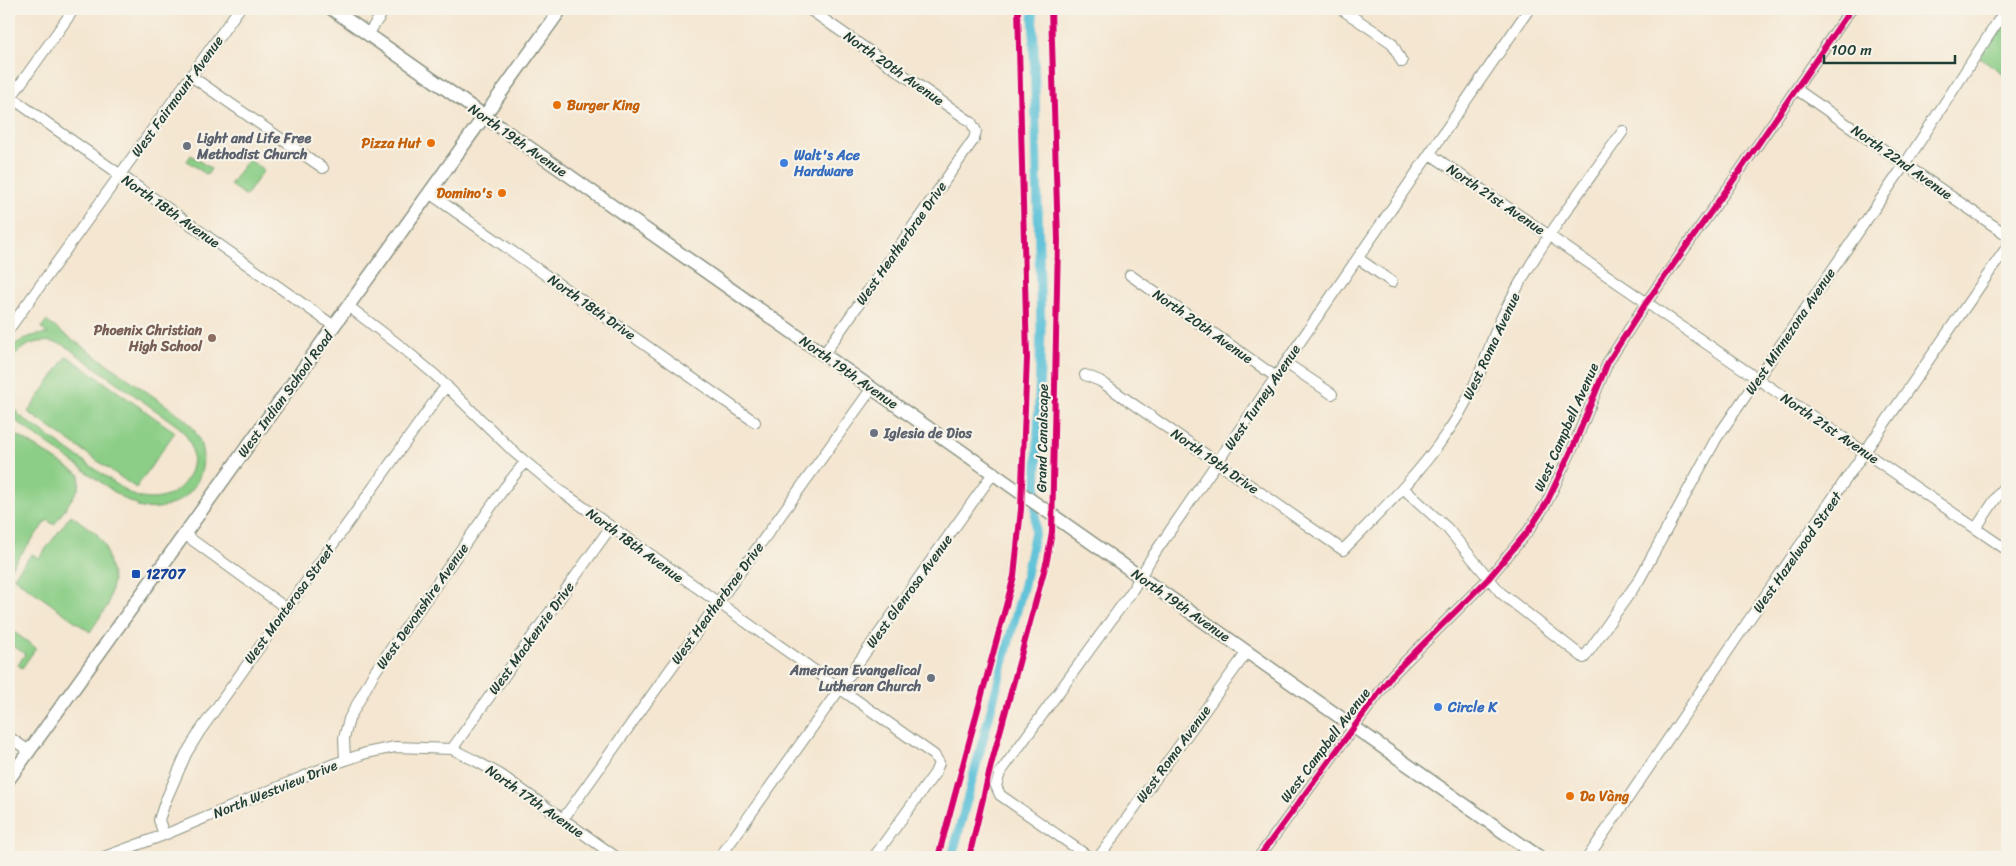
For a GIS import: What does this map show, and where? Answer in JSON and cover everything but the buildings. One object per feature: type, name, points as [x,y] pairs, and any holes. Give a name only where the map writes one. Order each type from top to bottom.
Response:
[{"type":"main road","name":"North 19th Avenue","points":[[332,9],[1027,495],[1538,857]]},
{"type":"main road","name":"West Indian School Road","points":[[9,779],[561,9]]},
{"type":"street","points":[[10,98],[74,9]]},
{"type":"street","name":"West Fairmount Avenue","points":[[9,329],[239,9]]},
{"type":"street","points":[[368,34],[385,9]]},
{"type":"street","name":"North 20th Avenue","points":[[809,9],[971,122],[976,131]]},
{"type":"street","points":[[1341,9],[1392,44],[1402,62]]},
{"type":"street","name":"West Turney Avenue","points":[[1089,857],[1000,795],[996,786],[1000,773],[1130,594],[1152,557],[1359,260],[1529,9]]},
{"type":"street","name":"West Campbell Avenue","points":[[1263,856],[1354,727],[1402,663],[1447,622],[1488,579],[1529,530],[1546,504],[1574,445],[1608,362],[1646,302],[1851,9]]},
{"type":"street","name":"West Minnezona Avenue","points":[[1488,579],[1522,610],[1584,658],[1639,580],[1716,439],[1905,164],[2006,9]]},
{"type":"street","points":[[191,76],[323,168]]},
{"type":"street","name":"North 22nd Avenue","points":[[1796,89],[2007,235]]},
{"type":"street","name":"North 18th Avenue","points":[[10,98],[334,326]]},
{"type":"street","name":"West Roma Avenue","points":[[1343,550],[1403,488],[1446,434],[1484,362],[1499,322],[1521,283],[1550,236],[1623,130]]},
{"type":"street","name":"West Heatherbrae Drive","points":[[824,354],[974,138],[976,131]]},
{"type":"street","name":"North 21st Avenue","points":[[1430,154],[2007,550]]},
{"type":"street","name":"North 18th Drive","points":[[429,192],[755,422]]},
{"type":"street","name":"West Hazelwood Street","points":[[1588,857],[1776,580],[2007,247]]},
{"type":"street","points":[[1359,260],[1392,282]]},
{"type":"street","name":"North 20th Avenue","points":[[1130,275],[1276,377]]},
{"type":"street","name":"North 18th Avenue","points":[[348,306],[403,348],[448,386],[525,462],[562,492],[717,604],[934,755],[939,763],[935,773],[874,857]]},
{"type":"street","points":[[1286,363],[1332,394]]},
{"type":"street","name":"North 19th Drive","points":[[1085,375],[1107,386],[1343,550]]},
{"type":"street","name":"West Monterosa Street","points":[[164,835],[159,820],[186,754],[218,703],[439,395],[448,386]]},
{"type":"street","name":"West Heatherbrae Drive","points":[[563,819],[872,388]]},
{"type":"street","name":"West Devonshire Avenue","points":[[345,760],[344,738],[349,719],[374,673],[505,487],[525,462]]},
{"type":"street","name":"West Glenrosa Avenue","points":[[720,857],[994,472]]},
{"type":"street","points":[[1976,528],[2007,482]]},
{"type":"street","points":[[1403,488],[1447,528],[1488,579]]},
{"type":"street","name":"West Mackenzie Drive","points":[[452,749],[610,528]]},
{"type":"street","points":[[184,534],[286,608]]},
{"type":"street","name":"West Roma Avenue","points":[[1099,857],[1247,652]]},
{"type":"street","points":[[9,737],[29,750]]},
{"type":"street","name":"North Westview Drive","points":[[105,857],[164,835],[345,760],[395,747],[452,749]]},
{"type":"street","name":"North 17th Avenue","points":[[452,749],[501,775],[616,857]]},
{"type":"green space","points":[[2007,14],[2007,76],[1978,56]]},
{"type":"green space","points":[[191,155],[211,169],[207,175],[187,161]]},
{"type":"green space","points":[[248,159],[264,170],[246,196],[230,185]]},
{"type":"green space","points":[[46,321],[180,415],[194,430],[201,447],[203,464],[198,479],[189,493],[175,503],[158,508],[137,507],[138,505],[124,499],[9,416],[9,403],[20,416],[129,493],[146,499],[161,498],[174,492],[184,482],[191,470],[193,456],[189,441],[179,427],[64,345],[40,342],[26,346],[9,363],[9,350],[17,343],[32,336],[48,334],[41,328]]},
{"type":"green space","points":[[67,356],[175,432],[136,488],[28,412]]},
{"type":"green space","points":[[9,430],[80,475],[79,488],[54,525],[47,520],[9,570]]},
{"type":"green space","points":[[71,515],[97,534],[105,546],[113,580],[108,605],[90,632],[13,577],[32,554],[39,558]]},
{"type":"green space","points":[[14,632],[36,648],[22,668],[18,665],[25,654],[12,645],[9,650],[9,639]]},
{"type":"waterway","points":[[952,857],[1024,584],[1035,531],[1041,330],[1033,9]]},
{"type":"cycle path","name":"Grand Canalscape","points":[[938,857],[1014,576],[1021,509],[1027,358],[1018,9]]},
{"type":"cycle path","name":"Grand Canalscape","points":[[969,857],[991,765],[1047,560],[1052,532],[1058,240],[1051,9]]},
{"type":"cycle path","points":[[1259,857],[1392,675],[1488,579],[1529,530],[1546,504],[1574,445],[1608,362],[1646,303],[1851,9]]},
{"type":"place","name":"Burger King","points":[[557,105]]},
{"type":"place","name":"Pizza Hut","points":[[431,143]]},
{"type":"place","name":"Light and Life Free Methodist Church","points":[[187,146]]},
{"type":"place","name":"Walt's Ace Hardware","points":[[784,163]]},
{"type":"place","name":"Domino's","points":[[502,193]]},
{"type":"place","name":"Phoenix Christian High School","points":[[212,338]]},
{"type":"place","name":"Iglesia de Dios","points":[[874,433]]},
{"type":"place","name":"12707","points":[[136,574]]},
{"type":"place","name":"American Evangelical Lutheran Church","points":[[931,678]]},
{"type":"place","name":"Circle K","points":[[1438,707]]},
{"type":"place","name":"Da Vàng","points":[[1570,796]]}]
